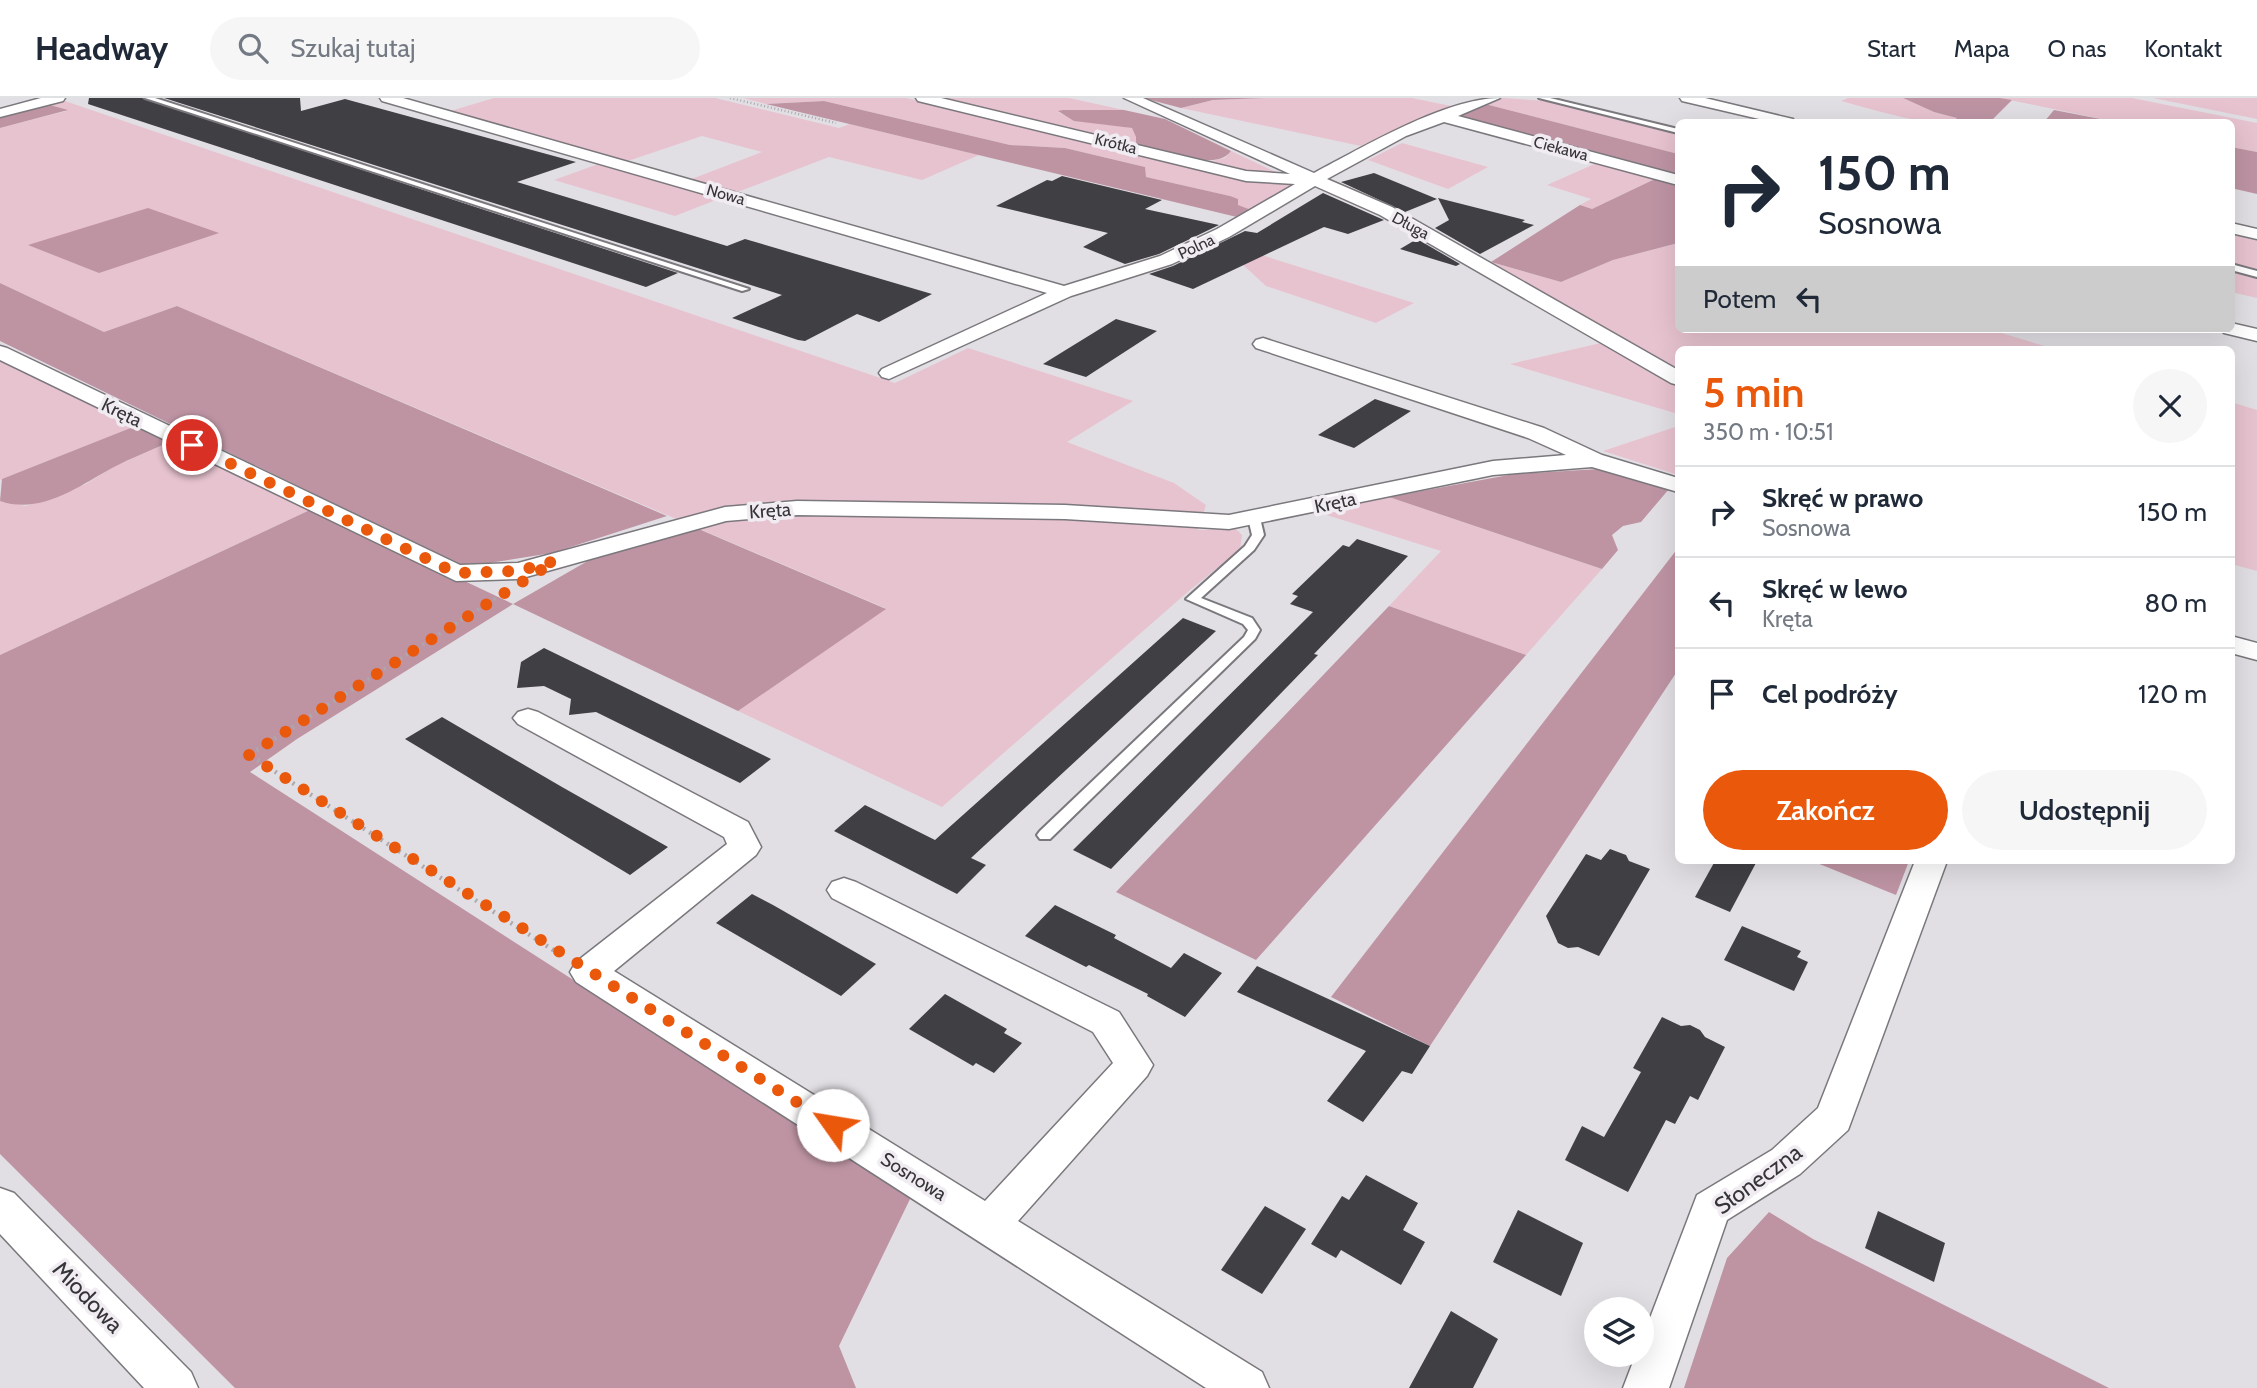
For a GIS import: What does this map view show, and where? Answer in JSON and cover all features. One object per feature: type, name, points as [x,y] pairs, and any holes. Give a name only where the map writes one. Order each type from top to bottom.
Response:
[{"type":"street","points":[[0,113],[58,98]]},
{"type":"street","name":"Nowa","points":[[387,98],[1064,292]]},
{"type":"street","name":"Krótka","points":[[923,98],[1246,176],[1277,180],[1311,179]]},
{"type":"street","name":"Długa","points":[[1131,98],[1419,229],[1675,377]]},
{"type":"street","name":"Polna","points":[[890,373],[1064,292],[1166,260],[1223,233],[1311,179],[1401,134],[1493,98]]},
{"type":"street","points":[[1687,98],[1775,119]]},
{"type":"street","name":"Ciekawa","points":[[1443,117],[1675,179]]},
{"type":"street","points":[[2235,229],[2257,234]]},
{"type":"street","points":[[2235,330],[2257,335]]},
{"type":"street","name":"Kręta","points":[[1263,344],[1536,433],[1593,460],[1675,484]]},
{"type":"street","name":"Kręta","points":[[0,352],[456,573],[519,571],[725,514],[797,508],[1065,512],[1229,522],[1493,468],[1593,460]]},
{"type":"street","points":[[2235,646],[2257,652]]},
{"type":"street","points":[[528,718],[737,830],[745,847],[588,972]]},
{"type":"street","name":"Słoneczna","points":[[1646,1388],[1712,1208],[1786,1162],[1834,1118],[1930,864]]},
{"type":"street","points":[[844,890],[1106,1022],[1134,1065],[990,1224]]},
{"type":"street","name":"Sosnowa","points":[[588,972],[1246,1388]]},
{"type":"street","name":"Miodowa","points":[[0,1206],[175,1388]]},
{"type":"lane","points":[[148,98],[745,289]]},
{"type":"lane","points":[[1542,98],[1675,130]]},
{"type":"lane","points":[[2235,268],[2257,274]]},
{"type":"lane","points":[[1045,835],[1249,639],[1254,629],[1248,621],[1192,599],[1250,548],[1258,535],[1254,518]]},
{"type":"path","points":[[730,98],[836,124]]},
{"type":"path","points":[[555,561],[249,755],[588,972]]},
{"type":"shaded area","points":[[494,98],[715,98],[839,128],[850,124],[979,155],[922,180],[829,157],[735,193],[689,180],[762,152],[702,136],[625,162],[447,112]]},
{"type":"shaded area","points":[[743,98],[906,98],[1295,186],[1254,211],[1237,205],[1230,196],[1145,177],[1145,167],[1065,148],[1010,145],[824,101],[766,104]]},
{"type":"shaded area","points":[[935,98],[1069,98],[1124,110],[1058,112],[1085,121],[1132,128],[1136,144]]},
{"type":"shaded area","points":[[1143,98],[1265,98],[1213,100],[1181,108]]},
{"type":"shaded area","points":[[1412,98],[1461,108],[1398,129],[1361,146],[1181,108],[1213,100]]},
{"type":"shaded area","points":[[1503,98],[1548,101],[1675,133],[1675,153],[1485,104]]},
{"type":"shaded area","points":[[1848,98],[1903,98],[1934,112],[1958,118],[1914,119],[1841,101]]},
{"type":"shaded area","points":[[1903,98],[2012,100],[1993,119],[1956,119]]},
{"type":"shaded area","points":[[2000,98],[2132,98],[2257,123],[2257,152],[2235,148],[2235,119],[2102,119]]},
{"type":"shaded area","points":[[2153,98],[2257,98],[2257,119]]},
{"type":"shaded area","points":[[62,100],[895,383],[968,348],[1133,401],[1067,442],[1174,483],[1206,505],[1198,530],[1236,529],[1242,535],[1240,550],[1190,590],[942,807],[738,711],[885,608],[177,306],[104,332],[0,283],[0,128],[66,111],[46,104]]},
{"type":"shaded area","points":[[824,101],[1010,145],[1065,148],[1145,167],[1146,177],[1230,196],[1238,199],[1238,205],[1254,211],[1241,218],[766,104]]},
{"type":"shaded area","points":[[46,104],[68,110],[0,128],[0,116]]},
{"type":"shaded area","points":[[1485,104],[1675,153],[1675,174],[1454,116]]},
{"type":"shaded area","points":[[1124,110],[1165,119],[1231,151],[1224,157],[1213,160],[1172,155],[1136,144],[1132,128],[1074,121],[1058,111]]},
{"type":"shaded area","points":[[2054,110],[2100,119],[2046,119]]},
{"type":"shaded area","points":[[1402,143],[1488,167],[1448,189],[1368,160]]},
{"type":"shaded area","points":[[2235,148],[2257,152],[2257,194],[2235,189]]},
{"type":"shaded area","points":[[1231,151],[1278,173],[1255,173],[1208,162],[1225,158]]},
{"type":"shaded area","points":[[1599,162],[1657,178],[1592,209],[1580,205],[1591,199],[1547,185]]},
{"type":"shaded area","points":[[601,163],[721,198],[675,216],[554,180]]},
{"type":"shaded area","points":[[1657,178],[1675,182],[1675,244],[1613,260],[1561,282],[1491,262],[1580,205],[1592,209]]},
{"type":"shaded area","points":[[148,208],[219,233],[99,273],[28,245]]},
{"type":"shaded area","points":[[2235,231],[2257,236],[2257,271],[2235,265]]},
{"type":"shaded area","points":[[1217,241],[1414,303],[1376,323],[1266,286]]},
{"type":"shaded area","points":[[1675,244],[1675,333],[2001,333],[2045,346],[1675,346],[1675,368],[1491,262],[1561,282],[1613,260]]},
{"type":"shaded area","points":[[2235,272],[2257,277],[2257,298],[2235,293]]},
{"type":"shaded area","points":[[0,283],[104,332],[177,306],[667,516],[552,553],[464,567],[0,341]]},
{"type":"shaded area","points":[[1601,343],[1675,384],[1675,413],[1510,364]]},
{"type":"shaded area","points":[[0,358],[138,425],[0,480]]},
{"type":"shaded area","points":[[2235,403],[2257,410],[2257,571],[2235,565]]},
{"type":"shaded area","points":[[138,425],[172,441],[44,502],[15,504],[0,501],[2,479]]},
{"type":"shaded area","points":[[1675,427],[1675,474],[1603,451]]},
{"type":"shaded area","points":[[172,441],[312,509],[0,655],[0,501],[26,506],[86,484],[113,467]]},
{"type":"shaded area","points":[[1599,469],[1669,489],[1641,522],[1623,526],[1612,535],[1618,550],[1602,569],[1389,497],[1514,474]]},
{"type":"shaded area","points":[[1389,497],[1602,569],[1526,655],[1389,606],[1441,551],[1314,511]]},
{"type":"shaded area","points":[[312,509],[513,604],[297,739],[250,772],[911,1197],[839,1346],[856,1388],[235,1388],[0,1154],[0,655]]},
{"type":"shaded area","points":[[694,527],[886,609],[738,711],[513,604],[598,555]]},
{"type":"shaded area","points":[[1675,552],[1675,675],[1430,1046],[1331,997]]},
{"type":"shaded area","points":[[1389,606],[1526,655],[1256,960],[1116,892]]},
{"type":"shaded area","points":[[1819,864],[1908,864],[1896,895]]},
{"type":"shaded area","points":[[1769,1212],[1813,1239],[2109,1388],[1684,1388],[1727,1258]]},
{"type":"building","points":[[89,98],[142,98],[678,273],[646,287],[88,104]]},
{"type":"building","points":[[164,98],[300,98],[301,111],[345,99],[576,162],[517,182],[727,246],[745,239],[932,294],[879,322],[857,314],[805,341],[798,340],[732,318],[782,295]]},
{"type":"building","points":[[1374,173],[1437,199],[1405,212],[1341,182]]},
{"type":"building","points":[[1062,176],[1162,200],[1145,209],[1219,225],[1159,254],[1125,264],[1083,247],[1108,233],[996,206],[1047,180],[1052,181]]},
{"type":"building","points":[[1323,193],[1384,220],[1348,234],[1324,227],[1193,289],[1149,274],[1173,266],[1245,231],[1257,233]]},
{"type":"building","points":[[1438,198],[1525,220],[1522,222],[1534,225],[1480,254],[1435,228],[1449,220]]},
{"type":"building","points":[[1417,239],[1460,264],[1456,266],[1400,249]]},
{"type":"building","points":[[1116,319],[1157,331],[1086,377],[1043,364]]},
{"type":"building","points":[[1375,399],[1411,411],[1354,448],[1318,435]]},
{"type":"building","points":[[1357,539],[1408,556],[1314,654],[1318,655],[1111,869],[1073,850],[1313,612],[1290,604],[1298,596],[1292,594],[1343,545],[1349,547]]},
{"type":"building","points":[[1183,618],[1216,631],[971,858],[986,865],[957,894],[834,831],[865,805],[935,840]]},
{"type":"building","points":[[544,648],[771,759],[740,783],[596,712],[569,715],[571,699],[544,686],[517,688],[521,662]]},
{"type":"building","points":[[442,717],[668,847],[630,875],[405,739]]},
{"type":"building","points":[[1610,849],[1626,855],[1629,861],[1650,869],[1599,956],[1578,947],[1568,948],[1558,943],[1546,916],[1586,854],[1601,860]]},
{"type":"building","points":[[1713,864],[1755,864],[1730,912],[1695,897]]},
{"type":"building","points":[[752,894],[876,964],[841,996],[716,923]]},
{"type":"building","points":[[1055,905],[1116,935],[1114,938],[1171,968],[1184,953],[1222,973],[1185,1017],[1147,996],[1148,994],[1025,936]]},
{"type":"building","points":[[1742,926],[1801,951],[1797,957],[1808,962],[1794,991],[1724,960]]},
{"type":"building","points":[[1257,966],[1430,1046],[1412,1074],[1402,1071],[1363,1122],[1327,1101],[1366,1051],[1237,992]]},
{"type":"building","points":[[945,994],[1007,1029],[1004,1033],[1022,1043],[994,1073],[976,1063],[973,1066],[909,1029]]},
{"type":"building","points":[[1662,1017],[1681,1026],[1690,1025],[1700,1030],[1705,1037],[1725,1047],[1698,1100],[1690,1096],[1675,1124],[1666,1120],[1628,1192],[1565,1160],[1582,1126],[1604,1137],[1641,1072],[1633,1068]]},
{"type":"building","points":[[1366,1175],[1418,1203],[1403,1230],[1425,1242],[1401,1285],[1341,1250],[1336,1258],[1311,1244],[1342,1196],[1349,1200]]},
{"type":"building","points":[[1265,1206],[1306,1229],[1262,1294],[1221,1270]]},
{"type":"building","points":[[1518,1210],[1583,1243],[1561,1296],[1493,1262]]},
{"type":"building","points":[[1878,1211],[1945,1243],[1934,1282],[1865,1248]]},
{"type":"building","points":[[1451,1311],[1498,1339],[1473,1388],[1409,1388]]},
{"type":"route","points":[[192,445],[456,573],[519,571],[555,561],[249,755],[833,1125]]}]
